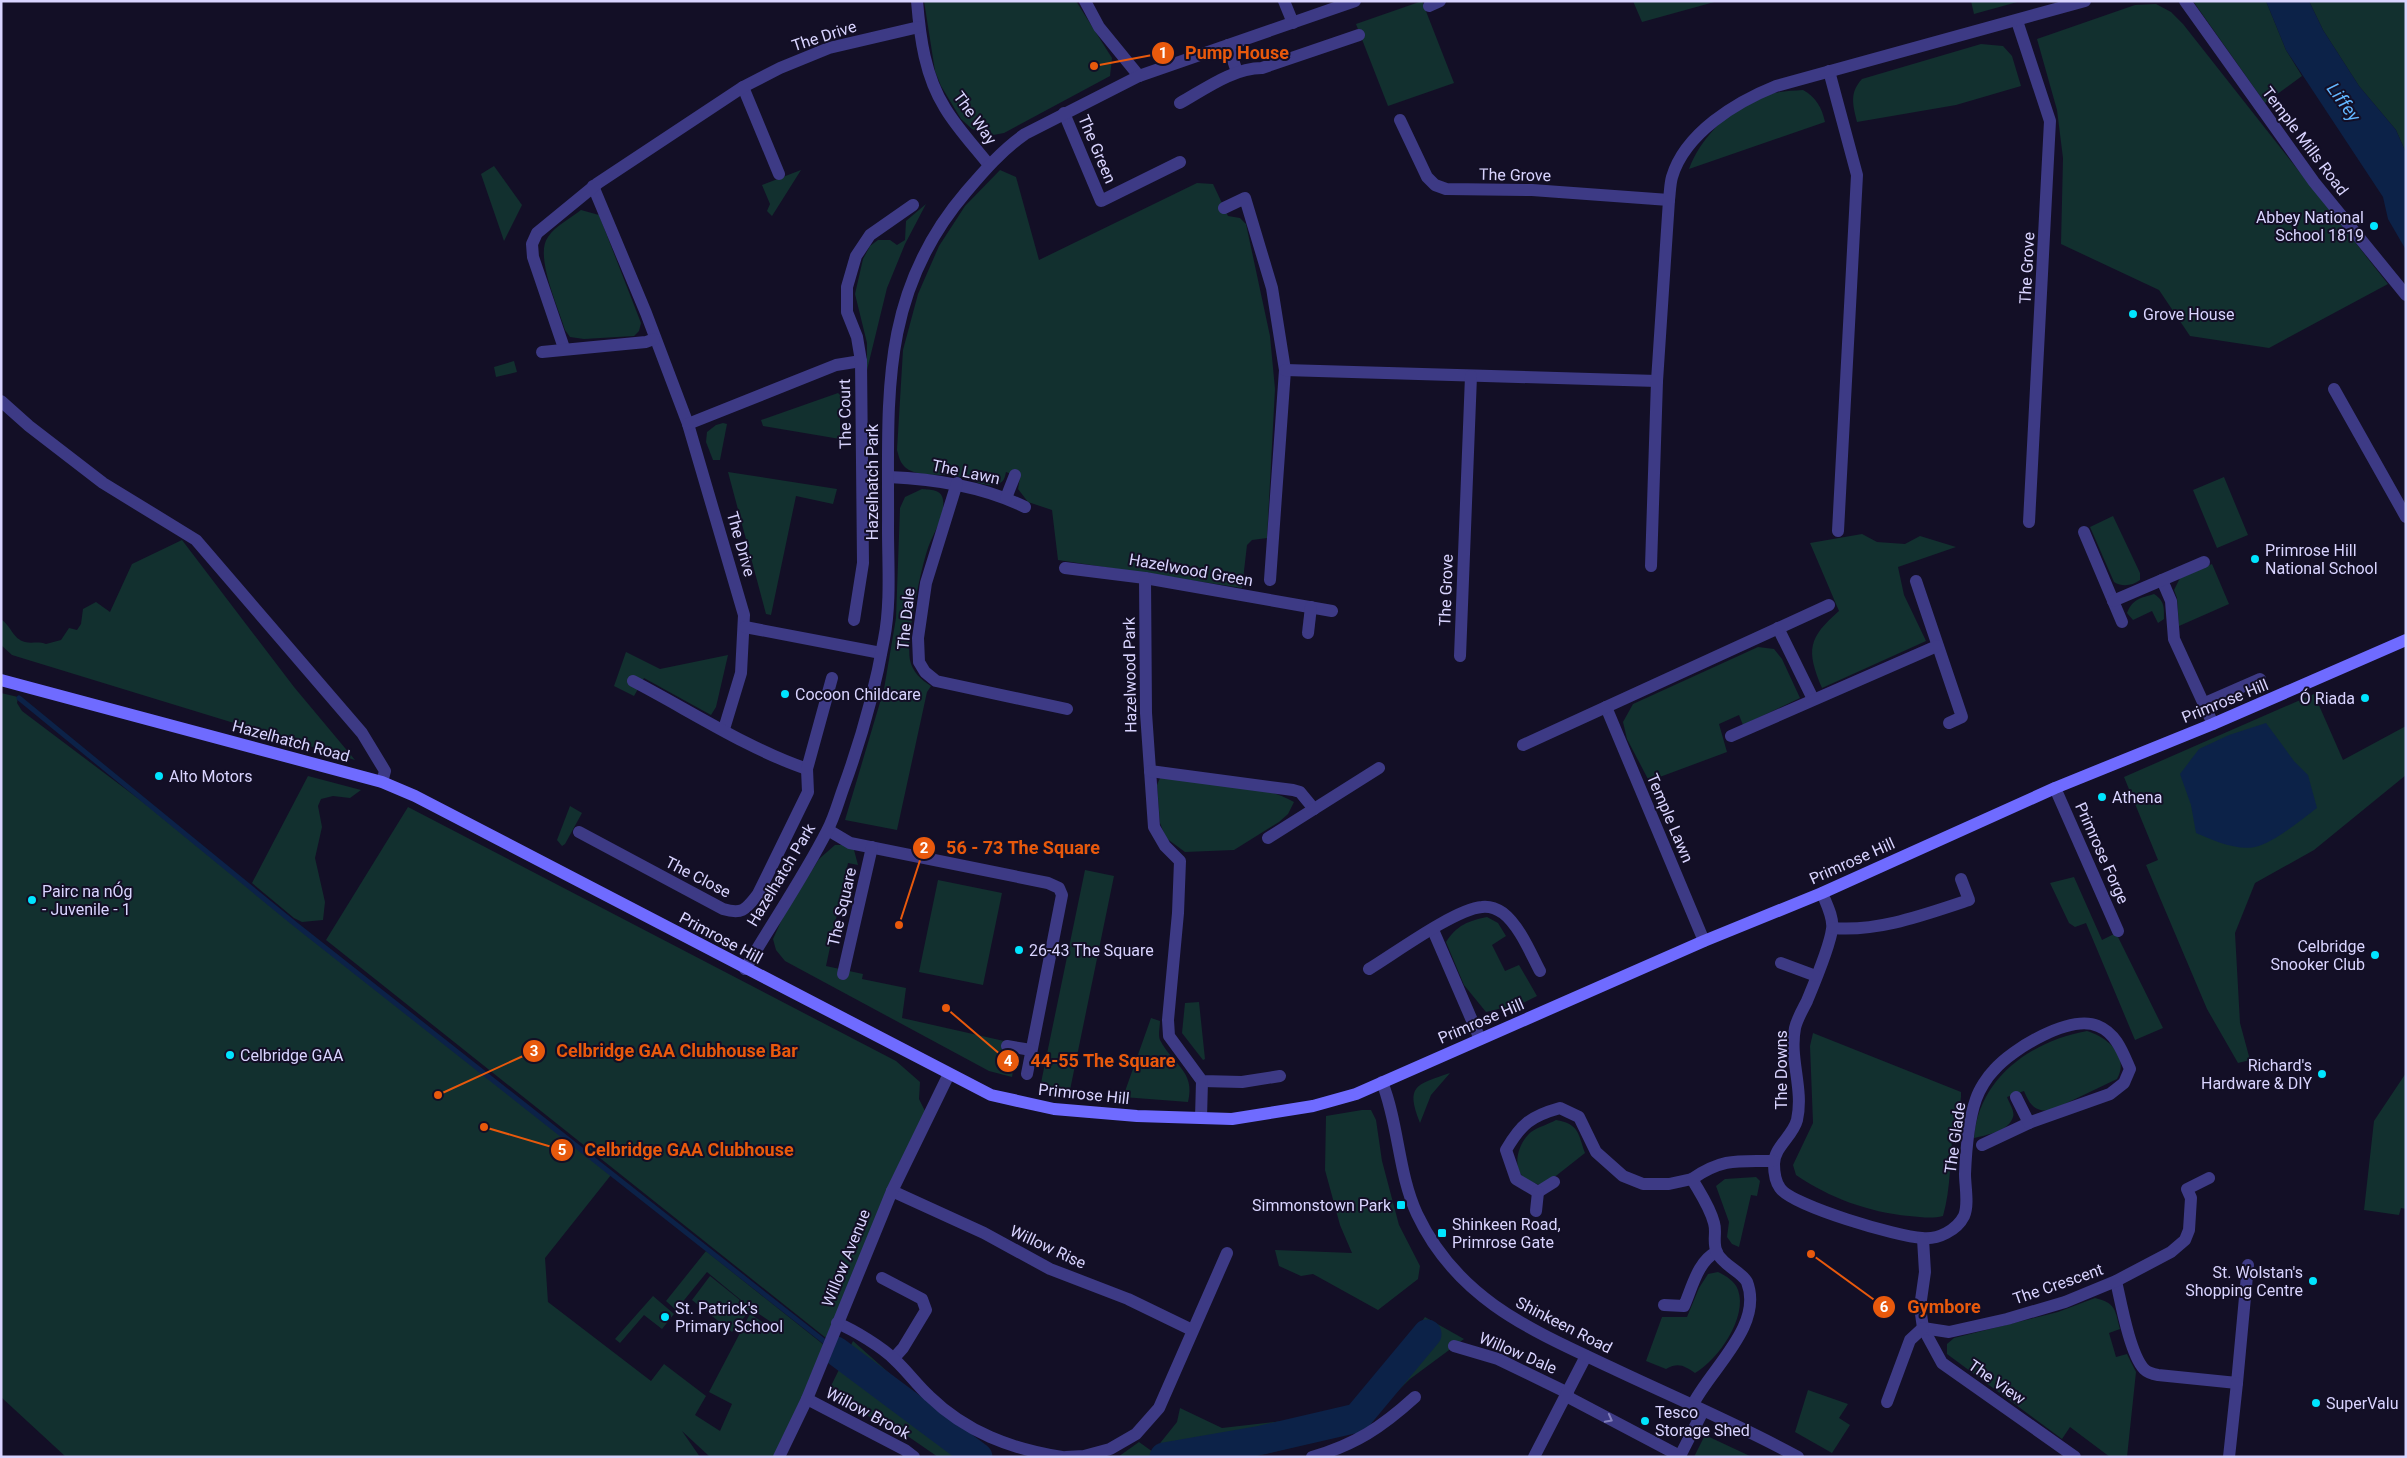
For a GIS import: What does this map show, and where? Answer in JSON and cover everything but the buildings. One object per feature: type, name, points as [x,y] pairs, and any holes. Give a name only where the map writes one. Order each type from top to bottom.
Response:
[{"type":"main road","name":"Primrose Hill","points":[[558,871],[991,1095],[1054,1109],[1137,1116],[1234,1119],[1313,1106],[1356,1094],[1704,941],[1822,893],[2055,788],[2213,724],[2406,640]]},
{"type":"main road","name":"Hazelhatch Road","points":[[1,680],[382,782],[415,796],[558,871]]},
{"type":"street","name":"The Way","points":[[917,1],[919,27],[926,64],[941,101],[964,135],[989,165]]},
{"type":"street","points":[[1085,1],[1099,27],[1139,76]]},
{"type":"street","points":[[1284,1],[1294,23]]},
{"type":"street","name":"Hazelhatch Park","points":[[745,969],[828,830],[863,733],[885,636],[888,578],[888,421],[891,375],[900,314],[912,278],[928,246],[956,204],[989,165],[1025,134],[1139,76],[1355,1]]},
{"type":"street","points":[[1651,566],[1657,380],[1669,200],[1672,177],[1682,156],[1698,135],[1717,118],[1747,98],[1776,86],[2017,22],[2086,1]]},
{"type":"street","name":"Temple Mills Road","points":[[2185,1],[2314,182],[2406,295]]},
{"type":"street","name":"The Grove","points":[[2017,22],[2050,121],[2029,522]]},
{"type":"street","name":"The Drive","points":[[564,348],[533,257],[532,244],[537,233],[594,186],[743,87],[780,68],[829,48],[919,27]]},
{"type":"street","points":[[1180,103],[1237,72],[1250,68],[1262,68],[1358,35]]},
{"type":"street","points":[[1228,45],[1237,72]]},
{"type":"street","points":[[1829,71],[1857,174],[1838,531]]},
{"type":"street","points":[[743,87],[779,174]]},
{"type":"street","name":"The Green","points":[[1064,113],[1101,201],[1180,162]]},
{"type":"street","name":"The Grove","points":[[1400,120],[1427,177],[1435,185],[1446,189],[1586,193],[1669,200]]},
{"type":"street","name":"The Drive","points":[[594,186],[646,313],[654,339],[688,424],[744,615],[745,627]]},
{"type":"street","points":[[1224,208],[1245,198],[1252,216],[1272,288],[1285,370],[1270,580]]},
{"type":"street","points":[[861,361],[857,337],[847,312],[847,287],[856,256],[870,235],[913,205]]},
{"type":"street","points":[[542,352],[564,348],[646,342],[654,339]]},
{"type":"street","name":"The Court","points":[[688,424],[836,365],[861,361],[863,563],[854,620]]},
{"type":"street","points":[[1285,370],[1657,380]]},
{"type":"street","name":"The Grove","points":[[1460,656],[1471,376]]},
{"type":"street","points":[[2334,388],[2406,517]]},
{"type":"street","points":[[1,401],[58,450],[103,483],[196,540],[362,734],[385,771],[382,782]]},
{"type":"street","name":"The Lawn","points":[[1006,498],[1015,475]]},
{"type":"street","name":"The Lawn","points":[[889,477],[956,483],[1006,498],[1025,507]]},
{"type":"street","name":"The Dale","points":[[956,483],[926,583],[918,638],[919,662],[925,672],[936,681],[1067,709]]},
{"type":"street","points":[[2084,532],[2122,622]]},
{"type":"street","points":[[2113,601],[2204,562]]},
{"type":"street","name":"Hazelwood Green","points":[[1065,568],[1145,578],[1332,611]]},
{"type":"street","name":"Hazelwood Park","points":[[1145,578],[1146,714],[1154,827],[1165,846],[1180,861],[1178,913],[1168,1020],[1169,1036],[1202,1081]]},
{"type":"street","points":[[2162,580],[2171,601],[2174,639],[2194,687],[2205,703],[2213,724]]},
{"type":"street","points":[[1916,581],[1962,717],[1949,723]]},
{"type":"street","points":[[1523,745],[1829,605]]},
{"type":"street","points":[[1308,633],[1311,607]]},
{"type":"street","points":[[724,729],[741,673],[745,627],[819,639],[881,653]]},
{"type":"street","points":[[1778,628],[1813,699]]},
{"type":"street","points":[[1731,736],[1937,646]]},
{"type":"street","name":"The Close","points":[[579,832],[723,909],[736,913],[747,908],[758,894],[808,792],[807,768],[832,678]]},
{"type":"street","points":[[2205,703],[2260,679]]},
{"type":"street","points":[[633,681],[791,763],[807,768]]},
{"type":"street","name":"Temple Lawn","points":[[1606,707],[1704,941]]},
{"type":"street","points":[[1268,838],[1379,768]]},
{"type":"street","points":[[1150,771],[1293,790],[1300,792],[1314,809]]},
{"type":"street","name":"Primrose Forge","points":[[2055,788],[2118,931]]},
{"type":"street","name":"The Square","points":[[828,830],[850,843],[1048,883],[1059,888],[1062,895],[1031,1050],[1028,1074]]},
{"type":"street","name":"The Square","points":[[843,974],[872,847]]},
{"type":"street","points":[[1822,893],[1828,906],[1833,928],[1877,927],[1969,900],[1961,879]]},
{"type":"street","points":[[1369,969],[1448,919],[1481,907],[1494,908],[1505,914],[1524,940],[1540,971]]},
{"type":"street","name":"The Downs","points":[[1774,1161],[1796,1124],[1800,1106],[1795,1062],[1796,1028],[1833,928]]},
{"type":"street","points":[[1433,930],[1480,1039]]},
{"type":"street","points":[[1781,963],[1816,976]]},
{"type":"street","name":"The Glade","points":[[1923,1239],[1943,1234],[1956,1227],[1965,1213],[1967,1144],[1972,1114],[1977,1096],[1994,1070],[2019,1049],[2052,1032],[2080,1023],[2097,1025],[2112,1036],[2122,1051],[2130,1069],[2124,1083],[2110,1094],[2029,1123],[1982,1145]]},
{"type":"street","points":[[1007,1046],[1031,1050]]},
{"type":"street","name":"Willow Avenue","points":[[779,1457],[807,1399],[892,1191],[949,1074]]},
{"type":"street","points":[[1201,1118],[1202,1081],[1242,1082],[1280,1076]]},
{"type":"street","name":"Shinkeen Road","points":[[1382,1082],[1395,1123],[1407,1186],[1416,1212],[1445,1260],[1470,1287],[1500,1311],[1542,1336],[1798,1457]]},
{"type":"street","points":[[2016,1097],[2029,1123]]},
{"type":"street","points":[[1538,1192],[1516,1179],[1506,1150],[1525,1123],[1541,1114],[1560,1108],[1579,1117],[1596,1152],[1623,1176],[1644,1184],[1669,1184],[1692,1179],[1706,1169],[1726,1161],[1774,1161],[1774,1177],[1780,1190],[1788,1195],[1819,1210],[1923,1239]]},
{"type":"street","name":"The Crescent","points":[[1923,1328],[1949,1332],[2007,1319],[2065,1302],[2116,1282],[2180,1246],[2189,1230],[2191,1198],[2187,1190],[2209,1178]]},
{"type":"street","points":[[1680,1456],[1705,1383],[1726,1357],[1747,1322],[1751,1299],[1746,1280],[1724,1263],[1717,1252],[1713,1240],[1715,1225],[1704,1199],[1692,1179]]},
{"type":"street","points":[[1538,1192],[1554,1182]]},
{"type":"street","name":"Willow Rise","points":[[892,1191],[984,1233],[1050,1269],[1128,1299],[1192,1330]]},
{"type":"street","points":[[1536,1211],[1538,1192]]},
{"type":"street","name":"The View","points":[[1923,1239],[1925,1272],[1920,1308],[1923,1328],[1942,1362],[2067,1454]]},
{"type":"street","points":[[1664,1305],[1684,1306],[1701,1266],[1709,1256],[1717,1252]]},
{"type":"street","points":[[1066,1457],[1084,1456],[1110,1449],[1136,1434],[1159,1408],[1227,1253]]},
{"type":"street","points":[[2229,1457],[2248,1265]]},
{"type":"street","points":[[882,1278],[922,1299],[926,1310],[903,1348],[894,1358]]},
{"type":"street","name":"The Crescent","points":[[2116,1282],[2135,1355],[2144,1368],[2150,1373],[2158,1375],[2237,1383]]},
{"type":"street","points":[[837,1323],[894,1358],[929,1396],[962,1422],[981,1434],[1024,1449],[1062,1457]]},
{"type":"street","points":[[1888,1402],[1910,1340],[1923,1328]]},
{"type":"street","name":"Willow Dale","points":[[1454,1346],[1498,1360],[1680,1456]]},
{"type":"street","points":[[1534,1457],[1586,1356]]},
{"type":"street","points":[[1313,1457],[1343,1447],[1367,1436],[1391,1419],[1415,1397]]},
{"type":"street","name":"Willow Brook","points":[[807,1399],[906,1450],[914,1457]]},
{"type":"green space","points":[[924,1],[1076,1],[1112,58],[1110,76],[1004,133],[988,136],[972,129],[961,119],[941,86],[935,71]]},
{"type":"green space","points":[[1422,1],[1454,83],[1388,106],[1356,24]]},
{"type":"green space","points":[[1633,1],[1718,1],[1642,22]]},
{"type":"green space","points":[[1971,1],[2021,1],[1974,14]]},
{"type":"green space","points":[[2193,1],[2266,1],[2286,50],[2302,76],[2265,103]]},
{"type":"green space","points":[[2309,1],[2406,1],[2406,153],[2396,130],[2359,86],[2323,30]]},
{"type":"green space","points":[[2156,4],[2171,12],[2183,24],[2388,284],[2269,348],[2190,336],[2159,290],[2061,244],[2063,158],[2057,110],[2037,39],[2135,5]]},
{"type":"green space","points":[[1981,44],[2003,46],[2012,56],[2021,86],[1956,105],[1857,122],[1853,99],[1855,89],[1862,79]]},
{"type":"green space","points":[[1803,90],[1818,103],[1825,122],[1689,169],[1699,148],[1715,128],[1733,112],[1766,95],[1784,91]]},
{"type":"green space","points":[[494,166],[522,205],[504,241],[481,174]]},
{"type":"green space","points":[[801,170],[772,216],[767,211],[770,204],[762,185]]},
{"type":"green space","points":[[1000,170],[1016,177],[1039,260],[1197,183],[1213,184],[1228,216],[1240,218],[1246,224],[1270,336],[1275,389],[1267,538],[1252,540],[1247,545],[1242,588],[1058,560],[1052,510],[1028,502],[1018,489],[1020,477],[1006,472],[1002,482],[989,485],[954,476],[918,473],[906,468],[901,462],[897,450],[903,350],[918,294],[939,246],[965,206]]},
{"type":"green space","points":[[926,204],[905,244],[887,288],[867,370],[867,343],[855,294],[863,259],[870,246],[878,240],[890,240],[897,245],[905,240],[906,221]]},
{"type":"green space","points":[[581,210],[599,215],[641,323],[639,331],[634,336],[584,339],[570,337],[565,330],[549,282],[544,245],[555,229]]},
{"type":"green space","points":[[514,361],[517,372],[496,377],[494,367]]},
{"type":"green space","points":[[838,393],[840,395],[840,439],[763,426],[761,420]]},
{"type":"green space","points":[[727,424],[720,460],[713,460],[706,442],[707,432],[716,425]]},
{"type":"green space","points":[[728,472],[837,489],[833,504],[796,496],[771,615],[766,614]]},
{"type":"green space","points":[[2224,477],[2248,535],[2217,548],[2193,490]]},
{"type":"green space","points":[[922,489],[938,492],[943,500],[942,513],[929,545],[917,590],[909,650],[913,668],[931,686],[927,692],[897,830],[845,820],[884,689],[896,618],[900,508],[905,497]]},
{"type":"green space","points":[[2113,516],[2140,573],[2140,580],[2130,585],[2120,585],[2114,582],[2090,527]]},
{"type":"green space","points":[[1862,534],[1877,542],[1905,544],[1920,536],[1956,547],[1898,567],[1904,595],[1926,641],[1822,688],[1814,664],[1813,645],[1821,629],[1839,611],[1810,543]]},
{"type":"green space","points":[[182,540],[294,687],[355,760],[12,655],[1,645],[1,619],[21,640],[28,643],[46,644],[61,640],[69,628],[77,630],[81,624],[83,609],[96,602],[110,612],[132,564]]},
{"type":"green space","points":[[2212,564],[2229,604],[2179,626],[2177,598],[2174,590],[2180,578]]},
{"type":"green space","points":[[2154,594],[2162,602],[2164,619],[2158,623],[2152,611],[2133,620],[2127,613],[2129,608],[2138,600]]},
{"type":"green space","points":[[1758,647],[1774,649],[1782,659],[1800,698],[1743,725],[1739,715],[1719,724],[1727,752],[1649,781],[1627,739],[1623,722],[1633,704]]},
{"type":"green space","points":[[626,652],[660,669],[728,655],[716,707],[711,715],[644,678],[634,696],[614,686]]},
{"type":"green space","name":"Celbridge GAA","points":[[1,693],[18,697],[17,703],[22,711],[164,818],[305,934],[611,1175],[545,1258],[548,1302],[651,1381],[664,1364],[706,1396],[695,1415],[720,1431],[732,1404],[709,1392],[750,1314],[772,1328],[774,1324],[753,1310],[707,1272],[676,1310],[666,1301],[706,1251],[824,1345],[803,1397],[775,1457],[710,1457],[682,1431],[700,1457],[66,1457],[1,1397]]},
{"type":"green space","points":[[2314,694],[2343,760],[2406,726],[2406,775],[2314,850],[2255,883],[2235,933],[2240,1023],[2250,1060],[2238,1063],[2207,1009],[2146,865],[2158,860],[2124,777]]},
{"type":"green space","points":[[308,776],[361,790],[350,798],[333,796],[321,799],[318,806],[322,827],[315,858],[325,902],[323,920],[302,922],[294,918],[252,883]]},
{"type":"green space","points":[[1160,778],[1246,786],[1279,795],[1294,802],[1288,814],[1279,822],[1234,850],[1185,852],[1166,838],[1160,823],[1157,785]]},
{"type":"green space","points":[[570,806],[582,813],[565,844],[562,846],[557,840]]},
{"type":"green space","points":[[408,807],[896,1061],[920,1082],[919,1099],[925,1111],[826,1338],[326,940]]},
{"type":"green space","points":[[835,845],[843,845],[854,850],[858,865],[848,863],[826,966],[863,974],[862,979],[906,988],[902,1018],[1004,1041],[1002,1050],[1011,1054],[1015,1059],[1012,1077],[989,1071],[785,961],[776,950],[773,939],[783,917],[819,859]]},
{"type":"green space","points":[[1085,870],[1114,876],[1070,1090],[1041,1084]]},
{"type":"green space","points":[[2074,877],[2102,940],[2116,933],[2163,1028],[2135,1040],[2086,923],[2075,927],[2069,923],[2050,883]]},
{"type":"green space","points":[[938,880],[1002,893],[983,985],[919,972]]},
{"type":"green space","points":[[1487,917],[1498,923],[1506,936],[1492,945],[1505,971],[1519,965],[1537,996],[1523,1003],[1486,1012],[1464,985],[1446,942],[1454,931],[1474,920]]},
{"type":"green space","points":[[1199,1002],[1205,1059],[1203,1060],[1182,1033],[1185,1003]]},
{"type":"green space","points":[[1151,1018],[1160,1021],[1160,1040],[1186,1075],[1190,1091],[1188,1102],[1123,1097]]},
{"type":"green space","points":[[2087,1031],[2109,1043],[2118,1055],[2121,1063],[2117,1079],[2050,1111],[2040,1110],[2033,1106],[2024,1091],[2007,1097],[2013,1112],[2011,1122],[1997,1132],[1974,1138],[1978,1116],[1986,1097],[1997,1080],[2012,1065],[2028,1053],[2047,1043]]},
{"type":"green space","points":[[1813,1033],[1961,1092],[1953,1130],[1949,1184],[1943,1216],[1931,1218],[1909,1216],[1864,1207],[1822,1191],[1796,1175],[1793,1165],[1813,1123],[1810,1046]]},
{"type":"green space","points":[[1450,1073],[1431,1095],[1420,1123],[1414,1101],[1414,1094],[1417,1088],[1422,1084]]},
{"type":"green space","points":[[2406,1073],[2406,1209],[2401,1208],[2399,1215],[2364,1210],[2374,1121]]},
{"type":"green space","points":[[1371,1110],[1376,1120],[1382,1161],[1399,1225],[1420,1266],[1418,1279],[1378,1310],[1313,1274],[1301,1276],[1279,1266],[1275,1250],[1352,1253],[1340,1225],[1325,1170],[1326,1116]]},
{"type":"green space","points":[[1556,1120],[1569,1124],[1576,1130],[1585,1153],[1552,1179],[1539,1185],[1524,1178],[1520,1173],[1517,1160],[1518,1154],[1523,1142],[1531,1132]]},
{"type":"green space","points":[[1756,1177],[1760,1181],[1757,1196],[1751,1195],[1739,1247],[1732,1244],[1727,1237],[1729,1222],[1716,1186],[1725,1179]]},
{"type":"green space","points":[[1718,1272],[1735,1284],[1740,1301],[1735,1325],[1729,1337],[1713,1358],[1695,1373],[1688,1368],[1678,1365],[1666,1369],[1646,1361],[1662,1317],[1687,1317],[1699,1288],[1708,1274]]},
{"type":"green space","points":[[710,1276],[751,1309],[732,1332],[692,1300]]},
{"type":"green space","points":[[653,1296],[674,1314],[662,1329],[644,1315],[620,1343],[615,1339]]},
{"type":"green space","points":[[2095,1298],[2107,1302],[2114,1308],[2120,1329],[2109,1333],[2116,1357],[2127,1354],[2136,1372],[2127,1457],[2110,1457],[2070,1427],[2062,1439],[1947,1354],[1947,1344],[1954,1338],[2058,1312]]},
{"type":"green space","points":[[1425,1317],[1464,1339],[1410,1379],[1356,1432],[1252,1457],[1118,1457],[1139,1442],[1153,1452],[1177,1422],[1180,1408],[1222,1428],[1354,1413]]},
{"type":"green space","points":[[853,1341],[959,1435],[991,1457],[938,1457],[909,1437],[835,1399],[831,1393],[831,1386]]},
{"type":"green space","points":[[1808,1390],[1848,1404],[1839,1418],[1850,1425],[1832,1453],[1795,1432]]},
{"type":"green space","points":[[1705,1435],[1752,1457],[1694,1457]]},
{"type":"water","name":"Liffey","points":[[2266,1],[2309,1],[2323,30],[2359,86],[2396,130],[2406,153],[2406,250],[2388,219],[2383,197],[2286,50]]},
{"type":"water","points":[[2266,723],[2294,761],[2308,775],[2317,808],[2279,836],[2263,845],[2255,847],[2233,846],[2217,842],[2196,833],[2191,805],[2180,774],[2199,749],[2229,735]]},
{"type":"waterway","points":[[19,698],[295,924],[825,1342]]},
{"type":"waterway","points":[[1164,1457],[1262,1440],[1357,1418],[1427,1334]]},
{"type":"waterway","points":[[836,1351],[978,1457]]},
{"type":"place","name":"Pump House","points":[[1094,66]]},
{"type":"place","name":"Abbey National School 1819","points":[[2374,226]]},
{"type":"place","name":"Grove House","points":[[2133,314]]},
{"type":"place","name":"Primrose Hill National School","points":[[2255,559]]},
{"type":"place","name":"Cocoon Childcare","points":[[785,694]]},
{"type":"place","name":"Ó Riada","points":[[2365,698]]},
{"type":"place","name":"Alto Motors","points":[[159,776]]},
{"type":"place","name":"Athena","points":[[2102,797]]},
{"type":"place","name":"Pairc na nÓg - Juvenile - 1","points":[[32,900]]},
{"type":"place","name":"56 - 73 The Square","points":[[899,925]]},
{"type":"place","name":"26-43 The Square","points":[[1019,950]]},
{"type":"place","name":"Celbridge Snooker Club","points":[[2375,955]]},
{"type":"place","name":"44-55 The Square","points":[[946,1008]]},
{"type":"place","name":"Celbridge GAA","points":[[230,1055]]},
{"type":"place","name":"Richard's Hardware & DIY","points":[[2322,1074]]},
{"type":"place","name":"Celbridge GAA Clubhouse Bar","points":[[438,1095]]},
{"type":"place","name":"Celbridge GAA Clubhouse","points":[[484,1127]]},
{"type":"place","name":"Simmonstown Park","points":[[1401,1205]]},
{"type":"place","name":"Shinkeen Road, Primrose Gate","points":[[1442,1233]]},
{"type":"place","name":"Gymbore","points":[[1811,1254]]},
{"type":"place","name":"St. Wolstan's Shopping Centre","points":[[2313,1281]]},
{"type":"place","name":"St. Patrick's Primary School","points":[[665,1317]]},
{"type":"place","name":"SuperValu","points":[[2316,1403]]},
{"type":"place","name":"Tesco Storage Shed","points":[[1645,1421]]}]
